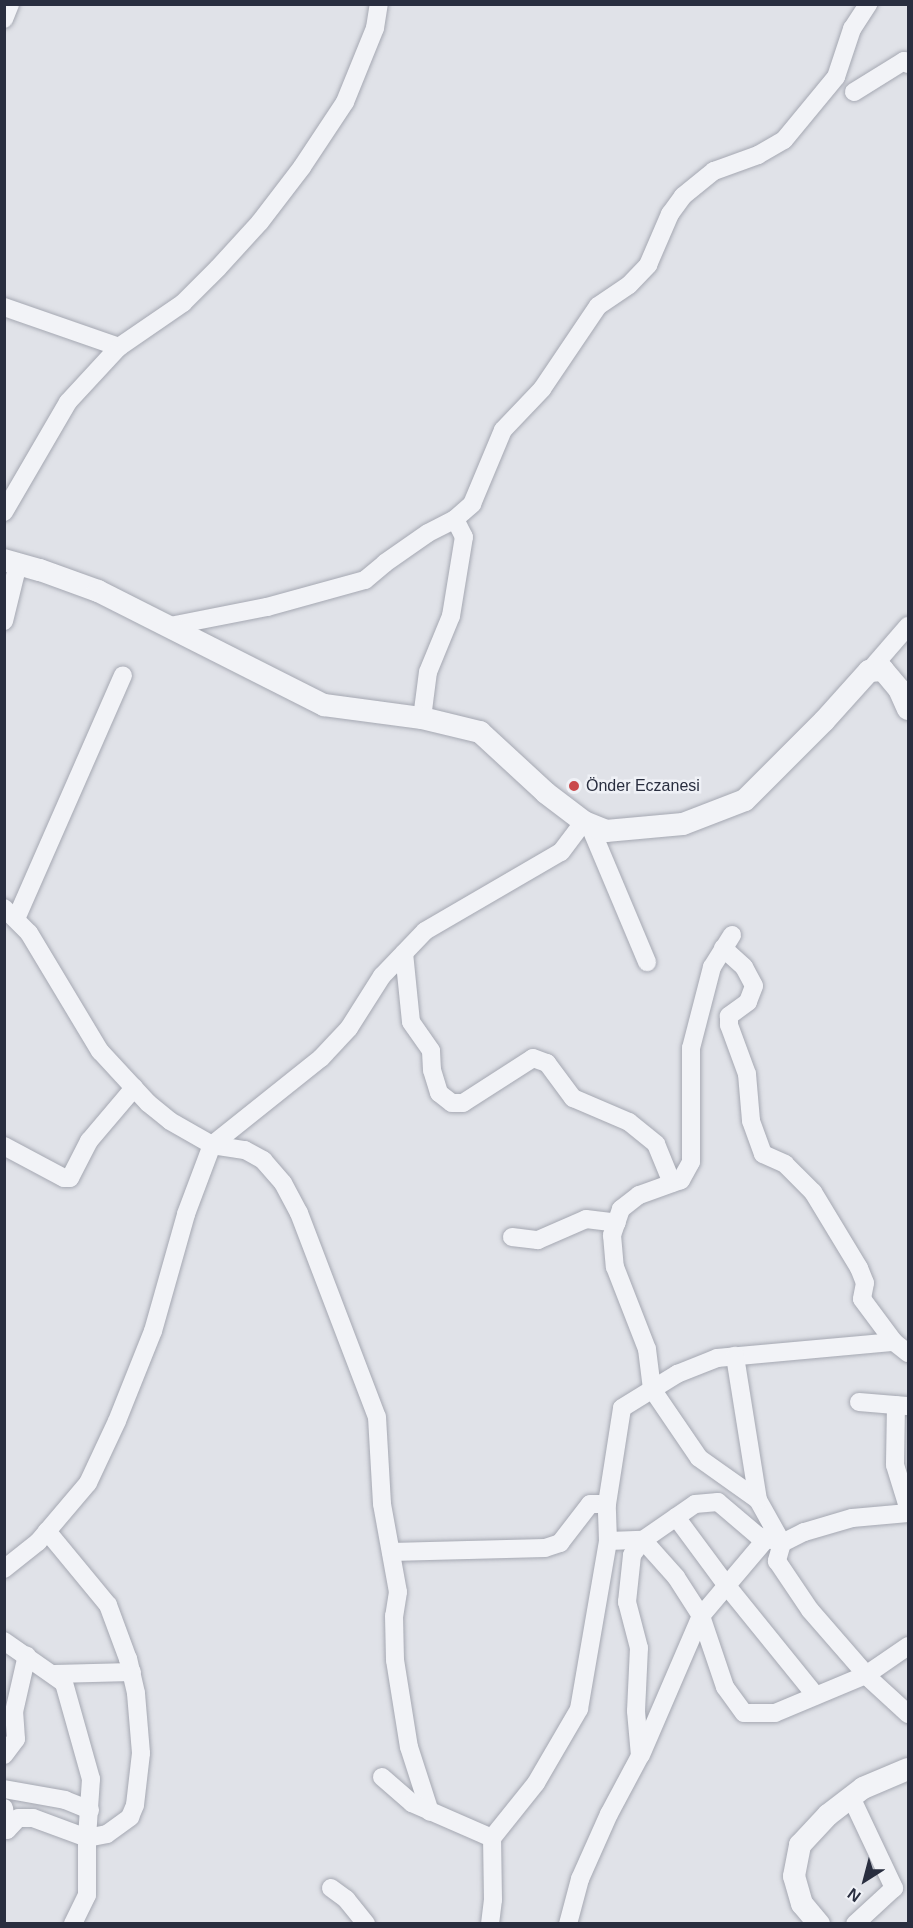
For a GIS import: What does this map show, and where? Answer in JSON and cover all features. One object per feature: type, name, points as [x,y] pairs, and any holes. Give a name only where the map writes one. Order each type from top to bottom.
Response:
[{"type":"street","points":[[4,19],[10,4]]},
{"type":"street","points":[[4,512],[68,402],[119,347],[183,303],[267,213],[345,102],[375,28],[378,4]]},
{"type":"street","points":[[170,626],[267,607],[365,580],[428,533],[456,519],[471,504],[502,430],[542,388],[598,306],[629,285],[648,265],[670,214],[683,196],[714,171],[758,154],[784,140],[836,77],[852,29],[868,4]]},
{"type":"street","points":[[854,92],[904,61],[909,64]]},
{"type":"street","points":[[4,308],[119,347]]},
{"type":"street","points":[[422,718],[428,672],[453,605],[464,537],[456,519]]},
{"type":"street","points":[[4,621],[11,562],[98,591],[324,705],[422,718],[480,732],[546,793],[586,823],[606,831],[683,824],[745,800],[824,722],[909,626]]},
{"type":"street","points":[[869,671],[883,670],[899,689],[909,709]]},
{"type":"street","points":[[123,675],[10,913],[29,933],[100,1051],[134,1088],[170,1121],[212,1145],[245,1150],[263,1160],[283,1183],[299,1213],[377,1418],[381,1492],[398,1592],[394,1616],[395,1660],[409,1748],[430,1812]]},
{"type":"street","points":[[4,1569],[47,1531],[88,1484],[117,1421],[153,1331],[186,1214],[212,1145],[321,1058],[348,1028],[382,976],[425,931],[561,852],[586,823]]},
{"type":"street","points":[[586,823],[647,962]]},
{"type":"street","points":[[758,1500],[699,1458],[652,1389],[647,1349],[615,1267],[612,1235],[621,1209],[639,1196],[681,1180],[691,1162],[691,1048],[712,967],[727,942],[744,966],[754,986],[748,1002],[729,1016],[729,1025],[747,1074],[751,1121],[763,1154],[785,1164],[813,1192],[859,1268],[865,1283],[862,1299],[901,1347]]},
{"type":"street","points":[[404,953],[411,1022],[431,1051],[432,1070],[440,1093],[452,1103],[463,1103],[533,1058],[547,1063],[573,1098],[629,1122],[656,1144],[672,1183]]},
{"type":"street","points":[[4,1146],[64,1179],[70,1178],[89,1141],[134,1088]]},
{"type":"street","points":[[512,1237],[538,1240],[586,1219],[616,1223]]},
{"type":"street","points":[[490,1923],[493,1900],[492,1838],[536,1783],[579,1709],[608,1541],[607,1504],[622,1408],[677,1374],[717,1358],[901,1347]]},
{"type":"street","points":[[735,1356],[758,1500],[774,1541],[777,1561],[810,1610],[866,1675],[909,1714]]},
{"type":"street","points":[[859,1402],[902,1405],[895,1465],[909,1507]]},
{"type":"street","points":[[640,1756],[636,1711],[639,1648],[627,1602],[632,1555],[643,1540],[694,1504],[718,1502],[758,1536],[774,1541]]},
{"type":"street","points":[[391,1552],[545,1548],[560,1543],[590,1504],[607,1504]]},
{"type":"street","points":[[568,1923],[580,1879],[609,1814],[640,1756],[701,1616],[727,1586],[774,1541],[852,1518],[909,1513]]},
{"type":"street","points":[[676,1517],[727,1586],[816,1696]]},
{"type":"street","points":[[4,1808],[7,1830],[18,1818],[33,1818],[87,1838],[107,1834],[130,1817],[135,1805],[141,1753],[132,1672],[108,1605],[47,1531]]},
{"type":"street","points":[[608,1541],[643,1540],[676,1577],[701,1616],[725,1687],[744,1713],[775,1713],[866,1675],[909,1646]]},
{"type":"street","points":[[4,1641],[64,1683],[91,1779],[87,1838],[87,1895],[73,1923]]},
{"type":"street","points":[[4,1755],[16,1739],[14,1713],[27,1655]]},
{"type":"street","points":[[54,1674],[132,1672]]},
{"type":"street","points":[[819,1923],[802,1904],[794,1876],[800,1845],[828,1815],[863,1788],[909,1768]]},
{"type":"street","points":[[382,1777],[412,1803],[492,1838]]},
{"type":"street","points":[[4,1788],[65,1800],[90,1810]]},
{"type":"street","points":[[851,1797],[894,1888],[855,1923]]},
{"type":"street","points":[[331,1888],[346,1899],[366,1923]]},
{"type":"place","name":"Önder Eczanesi","points":[[574,786]]}]
